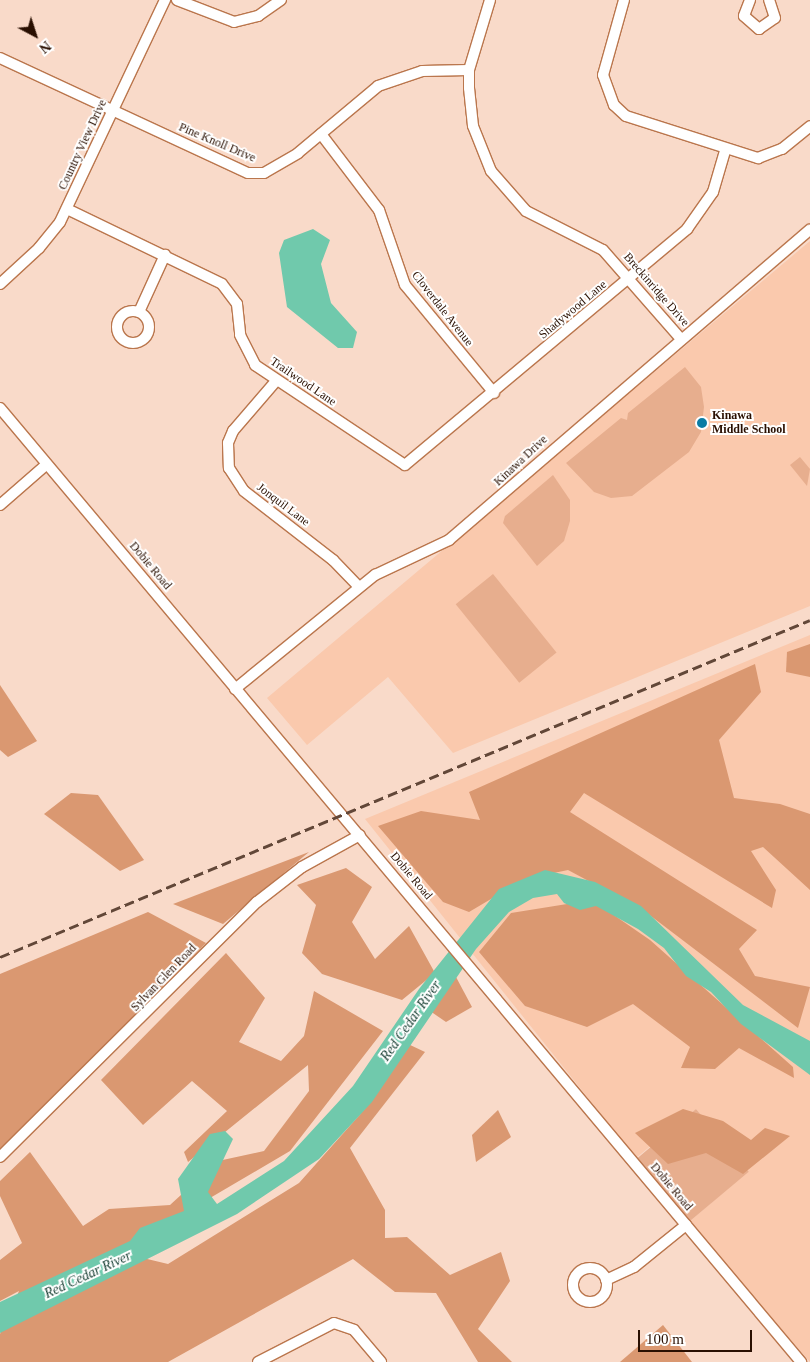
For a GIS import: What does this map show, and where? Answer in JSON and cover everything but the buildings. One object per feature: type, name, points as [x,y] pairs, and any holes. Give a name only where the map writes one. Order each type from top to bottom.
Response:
[{"type":"street","name":"Country View Drive","points":[[0,284],[40,248],[67,210],[164,0]]},
{"type":"street","points":[[177,0],[234,22],[258,16],[281,0]]},
{"type":"street","name":"Breckinridge Drive","points":[[490,0],[469,70],[473,126],[499,183],[526,211],[603,250],[631,277],[682,339]]},
{"type":"street","points":[[624,0],[603,75],[614,105],[643,124],[726,151],[758,158],[774,154],[810,126]]},
{"type":"street","points":[[750,0],[744,16],[758,29],[775,18],[769,0]]},
{"type":"street","name":"Pine Knoll Drive","points":[[0,58],[248,173],[277,168],[378,86],[401,76],[441,68],[469,70]]},
{"type":"street","name":"Cloverdale Avenue","points":[[320,134],[379,210],[408,290],[494,393]]},
{"type":"street","name":"Shadywood Lane","points":[[405,465],[494,393],[631,277],[699,215],[726,151]]},
{"type":"street","name":"Trailwood Lane","points":[[67,210],[165,255],[231,293],[245,349],[276,381],[405,465]]},
{"type":"street","name":"Kinawa Drive","points":[[235,689],[359,587],[393,565],[449,540],[810,230]]},
{"type":"street","points":[[139,312],[165,255]]},
{"type":"street","name":"Jonquil Lane","points":[[276,381],[233,431],[228,443],[229,468],[244,492],[333,560],[359,587]]},
{"type":"street","name":"Dobie Road","points":[[0,408],[801,1362]]},
{"type":"street","points":[[0,505],[48,464]]},
{"type":"street","name":"Sylvan Glen Road","points":[[0,1157],[257,902],[302,867],[360,836]]},
{"type":"street","points":[[606,1280],[634,1267],[686,1225]]},
{"type":"street","points":[[258,1362],[334,1323],[354,1330],[381,1362]]},
{"type":"shaded area","name":"Kinawa Middle School","points":[[810,241],[810,606],[453,753],[388,677],[307,745],[267,698]]},
{"type":"shaded area","points":[[685,367],[701,387],[704,407],[701,432],[689,452],[632,496],[611,498],[594,492],[566,463],[621,418],[627,420],[628,413]]},
{"type":"shaded area","points":[[800,457],[810,469],[807,486],[790,465]]},
{"type":"shaded area","points":[[553,475],[570,500],[570,521],[564,541],[537,566],[503,523],[505,516]]},
{"type":"shaded area","points":[[493,574],[557,652],[519,683],[456,604]]},
{"type":"shaded area","points":[[810,635],[810,1362],[689,1222],[748,1171],[696,1109],[636,1158],[365,819]]},
{"type":"shaded area","points":[[810,644],[810,677],[786,672],[787,652]]},
{"type":"shaded area","points":[[755,664],[761,692],[719,740],[734,798],[780,804],[810,814],[810,890],[763,847],[751,851],[776,890],[772,908],[584,793],[570,812],[757,930],[739,949],[755,976],[810,987],[798,1028],[643,910],[568,870],[525,879],[469,912],[443,902],[378,826],[421,811],[480,820],[469,792]]},
{"type":"shaded area","points":[[0,685],[37,741],[8,757],[0,750]]},
{"type":"shaded area","points":[[71,793],[98,795],[144,860],[120,871],[44,814]]},
{"type":"shaded area","points":[[309,852],[223,924],[173,904]]},
{"type":"shaded area","points":[[346,868],[372,887],[352,922],[375,959],[409,926],[435,973],[402,1000],[322,974],[302,953],[316,905],[297,885]]},
{"type":"shaded area","points":[[592,900],[650,940],[793,1067],[794,1078],[739,1048],[715,1069],[681,1068],[690,1047],[633,1004],[587,1027],[525,1006],[479,952],[511,913]]},
{"type":"shaded area","points":[[148,912],[206,943],[0,1151],[0,974]]},
{"type":"shaded area","points":[[226,953],[265,998],[239,1042],[281,1061],[304,1036],[314,991],[383,1031],[290,1151],[118,1252],[168,1264],[299,1183],[364,1110],[408,1044],[425,1052],[350,1148],[385,1210],[385,1238],[407,1237],[450,1275],[501,1252],[510,1281],[478,1329],[512,1362],[478,1362],[436,1293],[395,1292],[353,1259],[168,1362],[0,1362],[0,1334],[19,1291],[0,1301],[0,1260],[22,1243],[0,1196],[0,1181],[30,1152],[83,1226],[109,1209],[170,1205],[218,1161],[264,1151],[309,1091],[308,1065],[188,1162],[184,1152],[227,1111],[192,1081],[143,1125],[101,1080]]},
{"type":"shaded area","points":[[456,977],[472,1007],[446,1022],[430,1011]]},
{"type":"shaded area","points":[[683,1109],[723,1121],[751,1140],[765,1128],[790,1136],[743,1174],[706,1153],[668,1164],[635,1133]]},
{"type":"shaded area","points":[[696,1109],[749,1172],[690,1221],[637,1158]]},
{"type":"shaded area","points":[[498,1110],[511,1137],[476,1162],[472,1135]]},
{"type":"shaded area","points":[[663,1325],[692,1362],[620,1362]]},
{"type":"water","points":[[313,229],[330,240],[321,264],[331,303],[357,332],[353,348],[338,348],[287,307],[279,253],[284,240]]},
{"type":"water","name":"Red Cedar River","points":[[545,870],[595,882],[641,906],[743,1005],[810,1041],[810,1075],[741,1024],[711,992],[686,976],[664,948],[638,929],[596,906],[580,910],[564,903],[557,894],[533,898],[509,912],[476,949],[372,1102],[319,1159],[237,1214],[0,1333],[0,1302],[130,1241],[140,1228],[184,1211],[178,1179],[210,1134],[225,1131],[233,1139],[208,1192],[217,1204],[284,1161],[353,1086],[419,989],[499,889]]},
{"type":"railway","points":[[0,957],[810,620]]},
{"type":"place","name":"Kinawa Middle School","points":[[702,423]]}]
